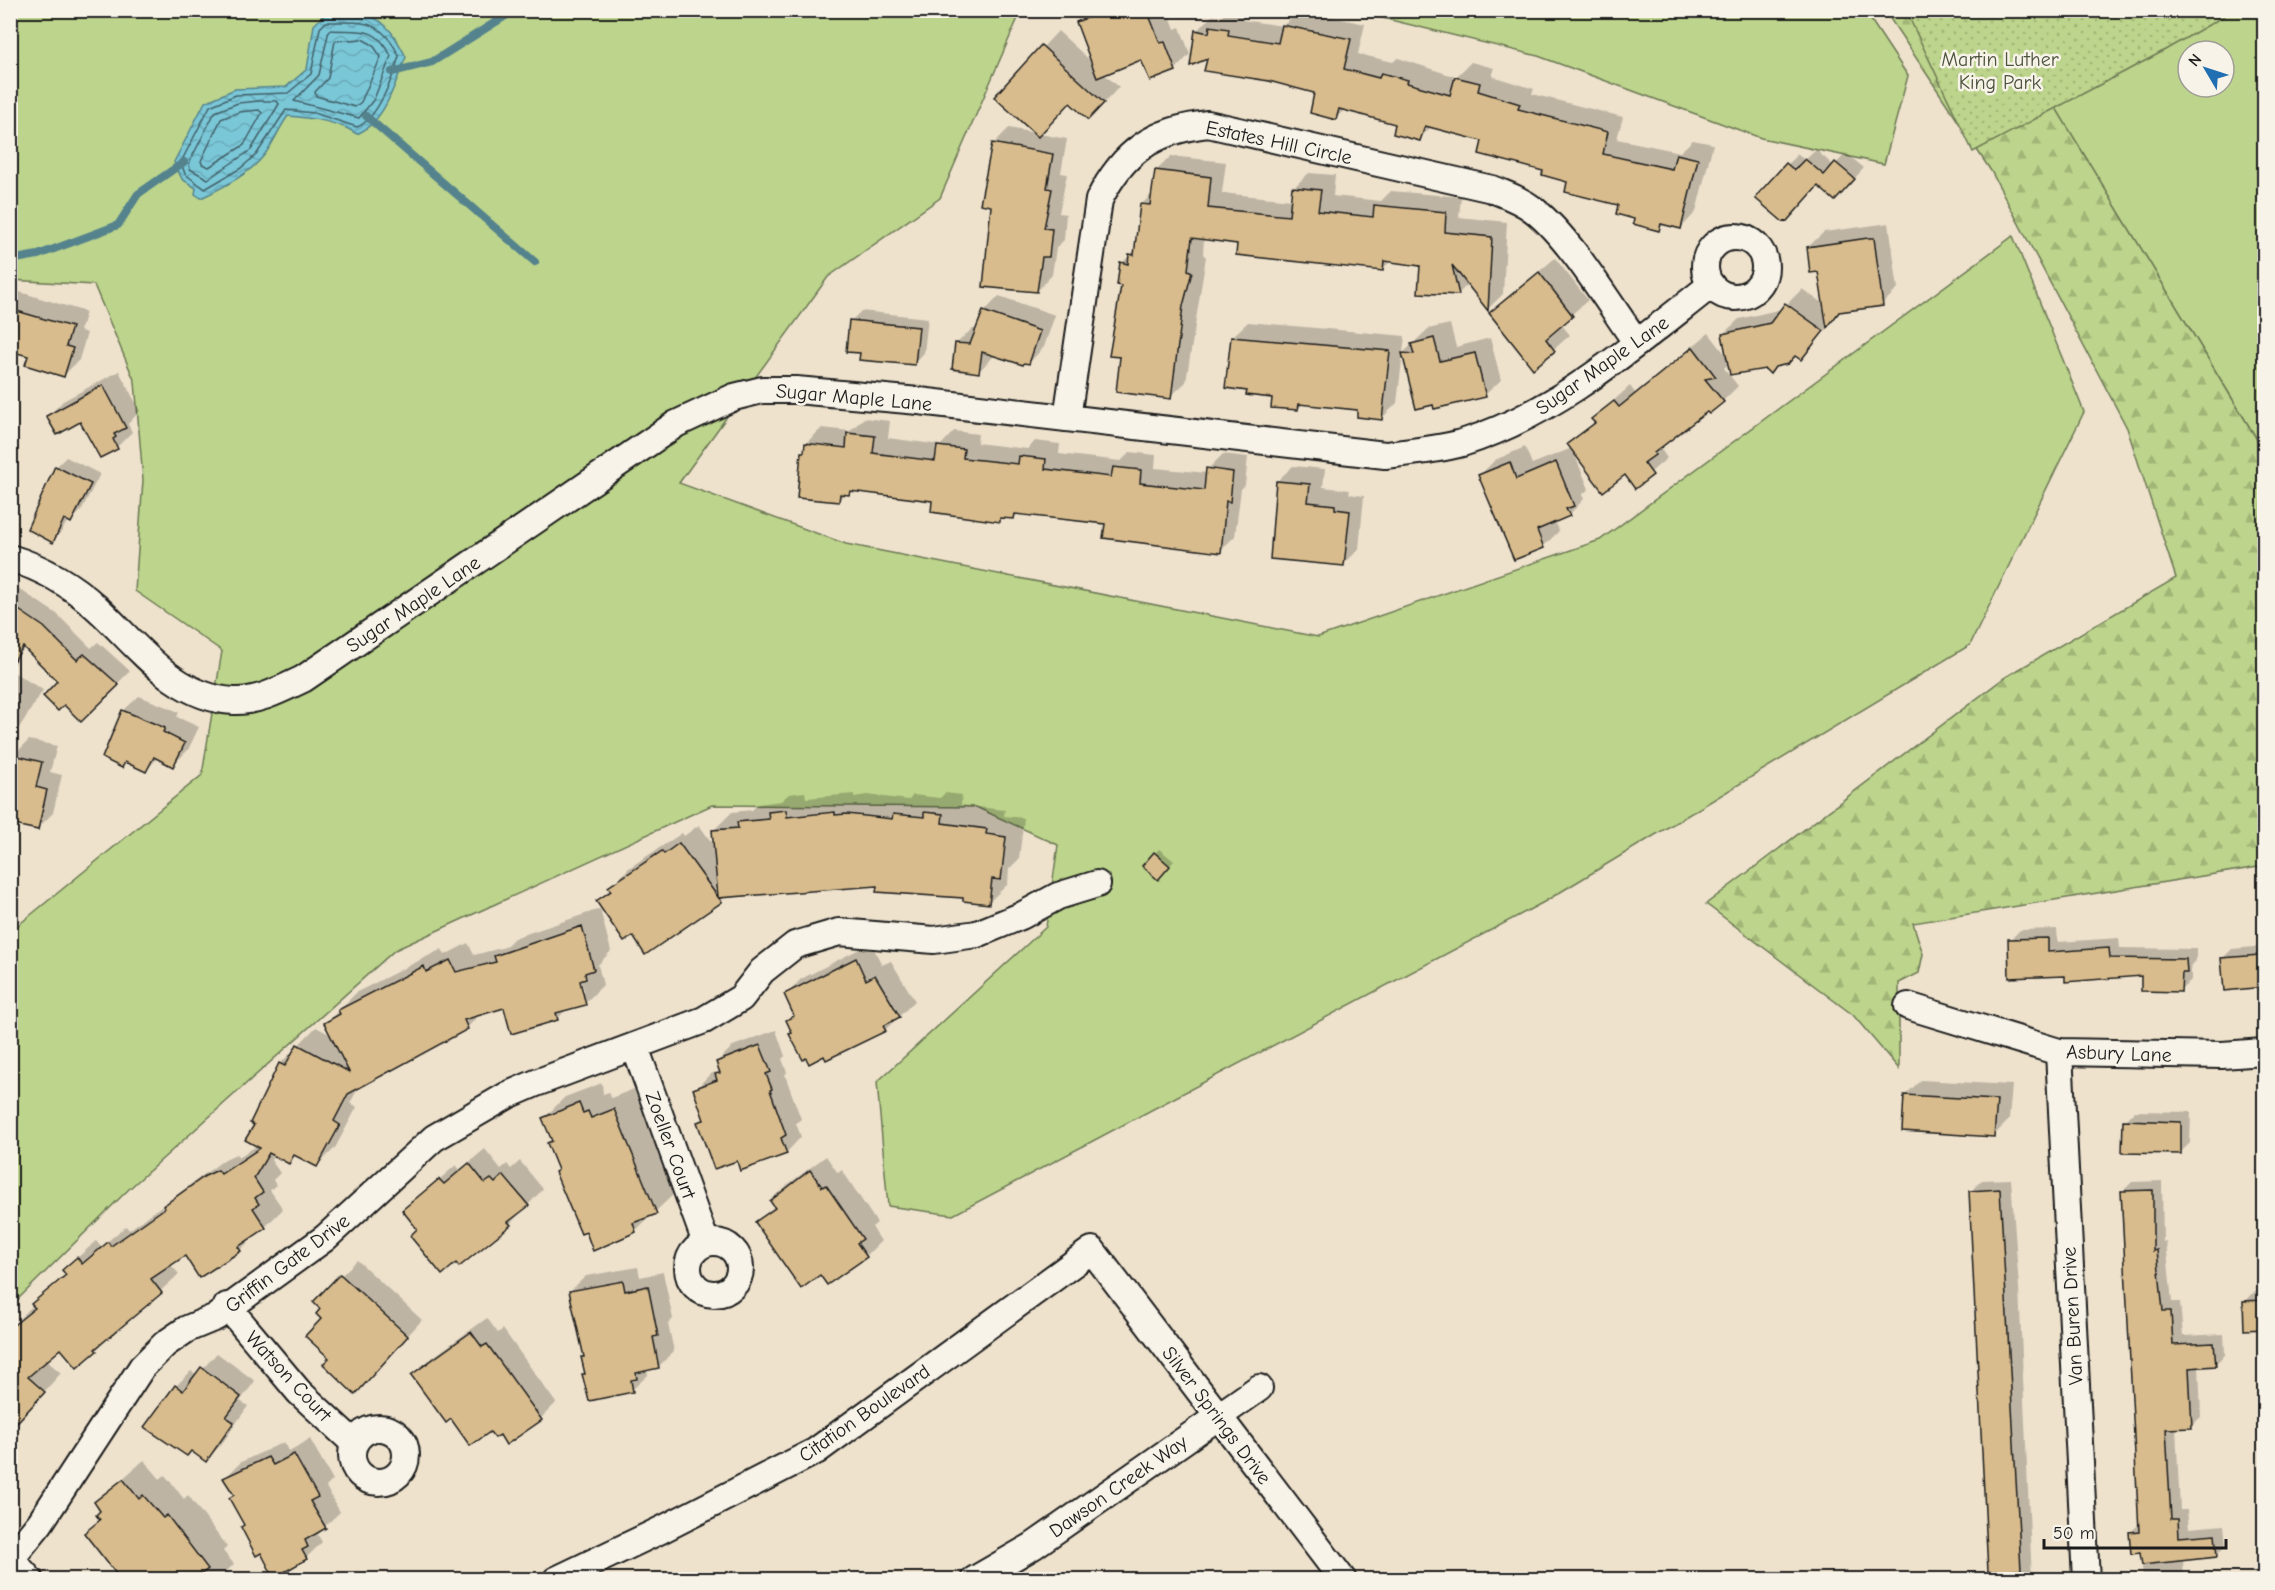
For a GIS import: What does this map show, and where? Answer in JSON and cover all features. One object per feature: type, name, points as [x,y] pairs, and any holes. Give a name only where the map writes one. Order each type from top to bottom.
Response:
[{"type":"street","name":"Estates Hill Circle","points":[[1067,418],[1099,200],[1110,177],[1129,155],[1150,140],[1184,127],[1208,124],[1492,189],[1517,198],[1535,210],[1558,234],[1637,343]]},
{"type":"street","name":"Sugar Maple Lane","points":[[10,558],[39,567],[66,583],[96,607],[135,646],[179,684],[203,694],[234,701],[267,695],[303,679],[676,423],[734,396],[762,390],[796,390],[1067,418],[1385,455],[1436,449],[1462,443],[1529,416],[1554,403],[1637,343],[1711,285]]},
{"type":"street","points":[[635,1047],[704,1020],[741,998],[762,971],[795,945],[839,932],[865,932],[934,940],[977,934],[1021,916],[1058,896],[1097,884]]},
{"type":"street","name":"Asbury Lane","points":[[1908,1006],[2059,1052],[2222,1055],[2265,1052]]},
{"type":"street","name":"Zoeller Court","points":[[635,1047],[706,1243]]},
{"type":"street","name":"Griffin Gate Drive","points":[[11,1560],[40,1523],[142,1367],[165,1344],[187,1329],[216,1317],[228,1306],[258,1288],[325,1238],[434,1138],[508,1095],[635,1047]]},
{"type":"street","name":"Van Buren Drive","points":[[2059,1052],[2086,1580]]},
{"type":"street","name":"Silver Springs Drive","points":[[1092,1250],[1342,1580]]},
{"type":"street","name":"Citation Boulevard","points":[[556,1580],[816,1451],[1092,1250]]},
{"type":"street","name":"Watson Court","points":[[228,1306],[299,1392],[354,1443]]},
{"type":"street","name":"Dawson Creek Way","points":[[974,1580],[1033,1546],[1259,1388]]},
{"type":"street","points":[[11,1560],[30,1580]]},
{"type":"green space","points":[[11,11],[1038,11],[1018,18],[940,198],[828,277],[679,483],[846,544],[1318,637],[1600,540],[2013,236],[2084,412],[1970,645],[1544,902],[953,1215],[888,1206],[877,1082],[1046,927],[1058,845],[976,807],[712,805],[395,950],[129,1189],[11,1306],[11,931],[202,775],[222,651],[135,591],[143,480],[135,382],[94,285],[11,280]]},
{"type":"green space","points":[[1354,11],[1865,11],[1908,76],[1884,164],[1761,138],[1538,56]]},
{"type":"green space","points":[[1885,11],[1997,11],[2264,451],[2264,493],[2257,540],[2264,536],[2264,866],[1913,923],[1923,954],[1919,973],[1899,983],[1899,1069],[1853,1015],[1706,904],[2004,678],[2176,578],[2127,428],[1991,171]]},
{"type":"green space","name":"Martin Luther King Park","points":[[1906,11],[2233,11],[2184,39],[2176,39],[2176,44],[2158,54],[1973,152]]},
{"type":"green space","points":[[1997,11],[2264,11],[2264,451]]},
{"type":"green space","points":[[2264,493],[2264,536],[2257,541]]},
{"type":"water","points":[[325,14],[364,15],[375,18],[391,32],[399,44],[406,57],[382,111],[367,128],[357,134],[332,123],[288,116],[268,150],[254,166],[232,182],[201,198],[195,194],[196,188],[182,179],[174,162],[205,102],[235,89],[286,87],[307,69],[314,25]]},
{"type":"building","points":[[1107,10],[1147,10],[1160,43],[1165,42],[1176,71],[1150,81],[1141,60],[1097,78],[1076,22]]},
{"type":"building","points":[[1282,25],[1351,39],[1344,69],[1379,78],[1381,73],[1450,95],[1455,77],[1480,83],[1478,91],[1520,104],[1518,109],[1608,132],[1603,154],[1672,169],[1676,154],[1698,159],[1681,229],[1661,224],[1659,231],[1633,224],[1634,219],[1616,214],[1618,205],[1565,192],[1567,182],[1542,175],[1543,171],[1479,154],[1482,141],[1425,126],[1420,141],[1393,134],[1395,124],[1339,109],[1336,120],[1310,113],[1314,93],[1269,81],[1204,71],[1207,59],[1190,66],[1195,30],[1209,33],[1210,26],[1229,29],[1228,35],[1278,43]]},
{"type":"building","points":[[1041,45],[1104,103],[1088,120],[1070,103],[1038,137],[994,97]]},
{"type":"building","points":[[992,143],[1053,154],[1047,188],[1052,189],[1044,228],[1052,229],[1049,257],[1042,257],[1037,292],[983,287],[991,206],[980,204]]},
{"type":"building","points":[[1805,159],[1824,175],[1835,162],[1855,179],[1835,201],[1818,186],[1787,221],[1783,222],[1756,199],[1757,195],[1786,163],[1794,170]]},
{"type":"building","points":[[1155,170],[1211,177],[1208,208],[1289,216],[1292,187],[1321,190],[1318,211],[1373,217],[1374,205],[1446,212],[1445,232],[1492,237],[1488,311],[1452,265],[1459,295],[1418,293],[1420,266],[1384,261],[1383,271],[1236,255],[1237,244],[1192,238],[1188,270],[1192,272],[1183,306],[1171,399],[1116,392],[1120,357],[1109,356],[1121,286],[1117,285],[1120,262],[1128,264],[1129,254],[1134,255],[1140,204],[1150,205]]},
{"type":"building","points":[[1874,238],[1883,306],[1839,312],[1827,328],[1818,272],[1810,273],[1807,247]]},
{"type":"building","points":[[1539,272],[1573,316],[1546,339],[1555,351],[1533,369],[1489,313]]},
{"type":"building","points":[[1785,303],[1824,331],[1801,360],[1795,356],[1788,364],[1775,367],[1770,374],[1765,369],[1730,375],[1722,334],[1770,323]]},
{"type":"building","points":[[10,309],[72,327],[66,346],[73,348],[64,377],[25,365],[28,356],[10,351]]},
{"type":"building","points":[[983,311],[1040,331],[1029,364],[1024,363],[1023,365],[982,352],[979,373],[952,369],[955,343],[970,344]]},
{"type":"building","points":[[849,320],[919,327],[915,365],[859,360],[860,353],[846,352]]},
{"type":"building","points":[[1231,337],[1390,351],[1382,420],[1357,417],[1357,410],[1299,404],[1298,410],[1271,408],[1272,398],[1246,395],[1247,391],[1225,388]]},
{"type":"building","points":[[1434,338],[1440,361],[1475,353],[1486,397],[1434,409],[1433,405],[1416,409],[1402,353],[1414,354],[1411,344]]},
{"type":"building","points":[[1693,347],[1716,377],[1705,379],[1724,402],[1709,414],[1707,412],[1654,453],[1655,455],[1644,463],[1653,475],[1635,489],[1625,475],[1603,492],[1567,444],[1595,423],[1591,419],[1614,401],[1619,407]]},
{"type":"building","points":[[103,385],[126,428],[114,434],[116,437],[113,439],[118,449],[100,458],[80,422],[57,435],[46,416]]},
{"type":"building","points":[[847,433],[875,436],[873,453],[935,461],[937,446],[964,449],[963,458],[1018,464],[1019,456],[1046,459],[1045,469],[1111,477],[1113,467],[1141,470],[1140,483],[1204,490],[1206,468],[1233,472],[1230,502],[1226,501],[1221,553],[1103,538],[1105,524],[1015,514],[1014,519],[1000,518],[1000,522],[931,512],[932,501],[850,491],[849,495],[840,494],[839,502],[797,498],[801,452],[804,452],[805,443],[846,448]]},
{"type":"building","points":[[1510,462],[1516,479],[1556,462],[1574,506],[1566,509],[1570,516],[1537,530],[1544,548],[1514,560],[1478,475]]},
{"type":"building","points":[[55,466],[91,484],[71,523],[64,519],[53,543],[27,529]]},
{"type":"building","points":[[1276,481],[1310,484],[1308,502],[1335,505],[1335,509],[1350,511],[1344,566],[1270,559]]},
{"type":"building","points":[[10,604],[44,627],[77,660],[84,654],[119,685],[81,722],[64,705],[58,711],[43,696],[57,681],[23,647],[10,667]]},
{"type":"building","points":[[122,710],[165,728],[163,732],[185,743],[173,767],[154,757],[146,772],[125,762],[122,768],[102,758]]},
{"type":"building","points":[[10,754],[42,762],[36,787],[47,790],[38,830],[10,824]]},
{"type":"building","points":[[786,810],[787,817],[835,812],[835,815],[847,814],[892,819],[893,814],[924,817],[924,812],[943,814],[942,823],[987,829],[986,834],[1006,837],[1001,880],[992,879],[989,904],[963,901],[963,898],[876,892],[877,886],[719,898],[722,902],[645,955],[633,936],[624,942],[596,901],[611,891],[608,887],[662,851],[664,854],[679,843],[718,897],[712,830],[738,828],[737,822],[769,819],[768,812]]},
{"type":"building","points":[[1154,852],[1170,866],[1158,880],[1142,866]]},
{"type":"building","points":[[582,926],[594,970],[585,973],[586,979],[580,981],[586,1005],[556,1013],[558,1020],[511,1034],[504,1008],[464,1020],[468,1029],[348,1094],[334,1121],[340,1125],[317,1167],[294,1155],[289,1164],[269,1153],[254,1178],[263,1192],[255,1198],[259,1204],[253,1208],[266,1228],[238,1247],[241,1251],[199,1278],[185,1256],[151,1279],[162,1293],[95,1349],[97,1351],[77,1368],[61,1349],[28,1377],[45,1392],[10,1430],[10,1328],[35,1308],[31,1304],[66,1275],[62,1270],[77,1257],[82,1264],[108,1242],[111,1246],[205,1176],[218,1170],[221,1174],[260,1148],[245,1140],[254,1125],[250,1123],[279,1063],[285,1066],[297,1044],[349,1072],[324,1023],[340,1014],[338,1010],[424,966],[426,972],[450,960],[456,972],[496,962],[494,956]]},
{"type":"building","points":[[2048,938],[2048,952],[2109,948],[2110,958],[2186,959],[2187,973],[2182,973],[2181,992],[2141,991],[2141,976],[2065,982],[2065,976],[2009,978],[2008,939]]},
{"type":"building","points":[[2260,955],[2264,987],[2224,991],[2221,958]]},
{"type":"building","points":[[856,958],[866,980],[875,975],[900,1017],[883,1026],[886,1031],[826,1060],[824,1056],[809,1064],[806,1058],[803,1060],[789,1034],[792,1033],[786,1020],[794,1016],[784,994]]},
{"type":"building","points":[[760,1045],[771,1072],[766,1074],[786,1135],[781,1138],[787,1154],[740,1171],[737,1161],[714,1169],[697,1122],[704,1120],[693,1089],[717,1080],[715,1074],[720,1073],[716,1062]]},
{"type":"building","points":[[1904,1095],[1997,1100],[1994,1137],[1902,1131]]},
{"type":"building","points":[[579,1103],[583,1113],[588,1111],[591,1118],[614,1109],[657,1214],[633,1223],[636,1232],[593,1251],[586,1232],[581,1234],[555,1172],[558,1170],[547,1143],[552,1141],[542,1118]]},
{"type":"building","points":[[2123,1120],[2181,1122],[2181,1154],[2122,1153]]},
{"type":"building","points":[[469,1163],[485,1183],[491,1179],[495,1183],[503,1175],[529,1206],[508,1222],[511,1225],[459,1267],[456,1263],[442,1275],[410,1236],[417,1229],[402,1210],[439,1179],[444,1184]]},
{"type":"building","points":[[810,1170],[822,1187],[826,1185],[863,1239],[857,1243],[867,1257],[827,1285],[820,1275],[801,1289],[755,1222],[775,1208],[770,1201]]},
{"type":"building","points":[[2000,1189],[2021,1570],[1988,1572],[1969,1191]]},
{"type":"building","points":[[2153,1190],[2153,1251],[2157,1250],[2163,1311],[2171,1311],[2173,1345],[2214,1343],[2216,1366],[2189,1368],[2192,1428],[2166,1429],[2171,1519],[2178,1519],[2179,1537],[2215,1534],[2217,1557],[2142,1565],[2140,1553],[2131,1554],[2129,1532],[2139,1531],[2121,1191]]},
{"type":"building","points":[[340,1274],[408,1336],[355,1395],[323,1364],[329,1358],[305,1336],[321,1319],[316,1314],[320,1309],[313,1302]]},
{"type":"building","points":[[623,1281],[625,1291],[648,1286],[658,1336],[653,1337],[659,1368],[636,1373],[637,1379],[631,1380],[633,1392],[589,1401],[582,1374],[585,1374],[581,1357],[584,1357],[569,1291]]},
{"type":"building","points":[[2265,1300],[2265,1329],[2244,1330],[2243,1301]]},
{"type":"building","points":[[471,1332],[482,1347],[487,1344],[542,1420],[506,1445],[500,1435],[495,1438],[490,1432],[470,1446],[451,1419],[446,1423],[411,1375]]},
{"type":"building","points":[[201,1367],[241,1397],[226,1417],[234,1422],[206,1462],[191,1451],[187,1456],[144,1427],[175,1385],[183,1391]]},
{"type":"building","points":[[294,1454],[318,1497],[310,1501],[326,1528],[305,1540],[308,1547],[302,1550],[307,1559],[274,1578],[261,1553],[256,1556],[241,1527],[244,1525],[229,1498],[234,1495],[223,1478],[268,1457],[273,1465]]},
{"type":"building","points":[[123,1479],[139,1499],[143,1495],[163,1518],[167,1515],[208,1569],[193,1580],[121,1580],[84,1533],[100,1520],[96,1515],[100,1511],[94,1502]]},
{"type":"waterway","points":[[392,72],[432,62],[515,10]]},
{"type":"waterway","points":[[366,116],[535,262]]},
{"type":"waterway","points":[[10,260],[38,255],[118,225],[138,194],[184,162]]}]
